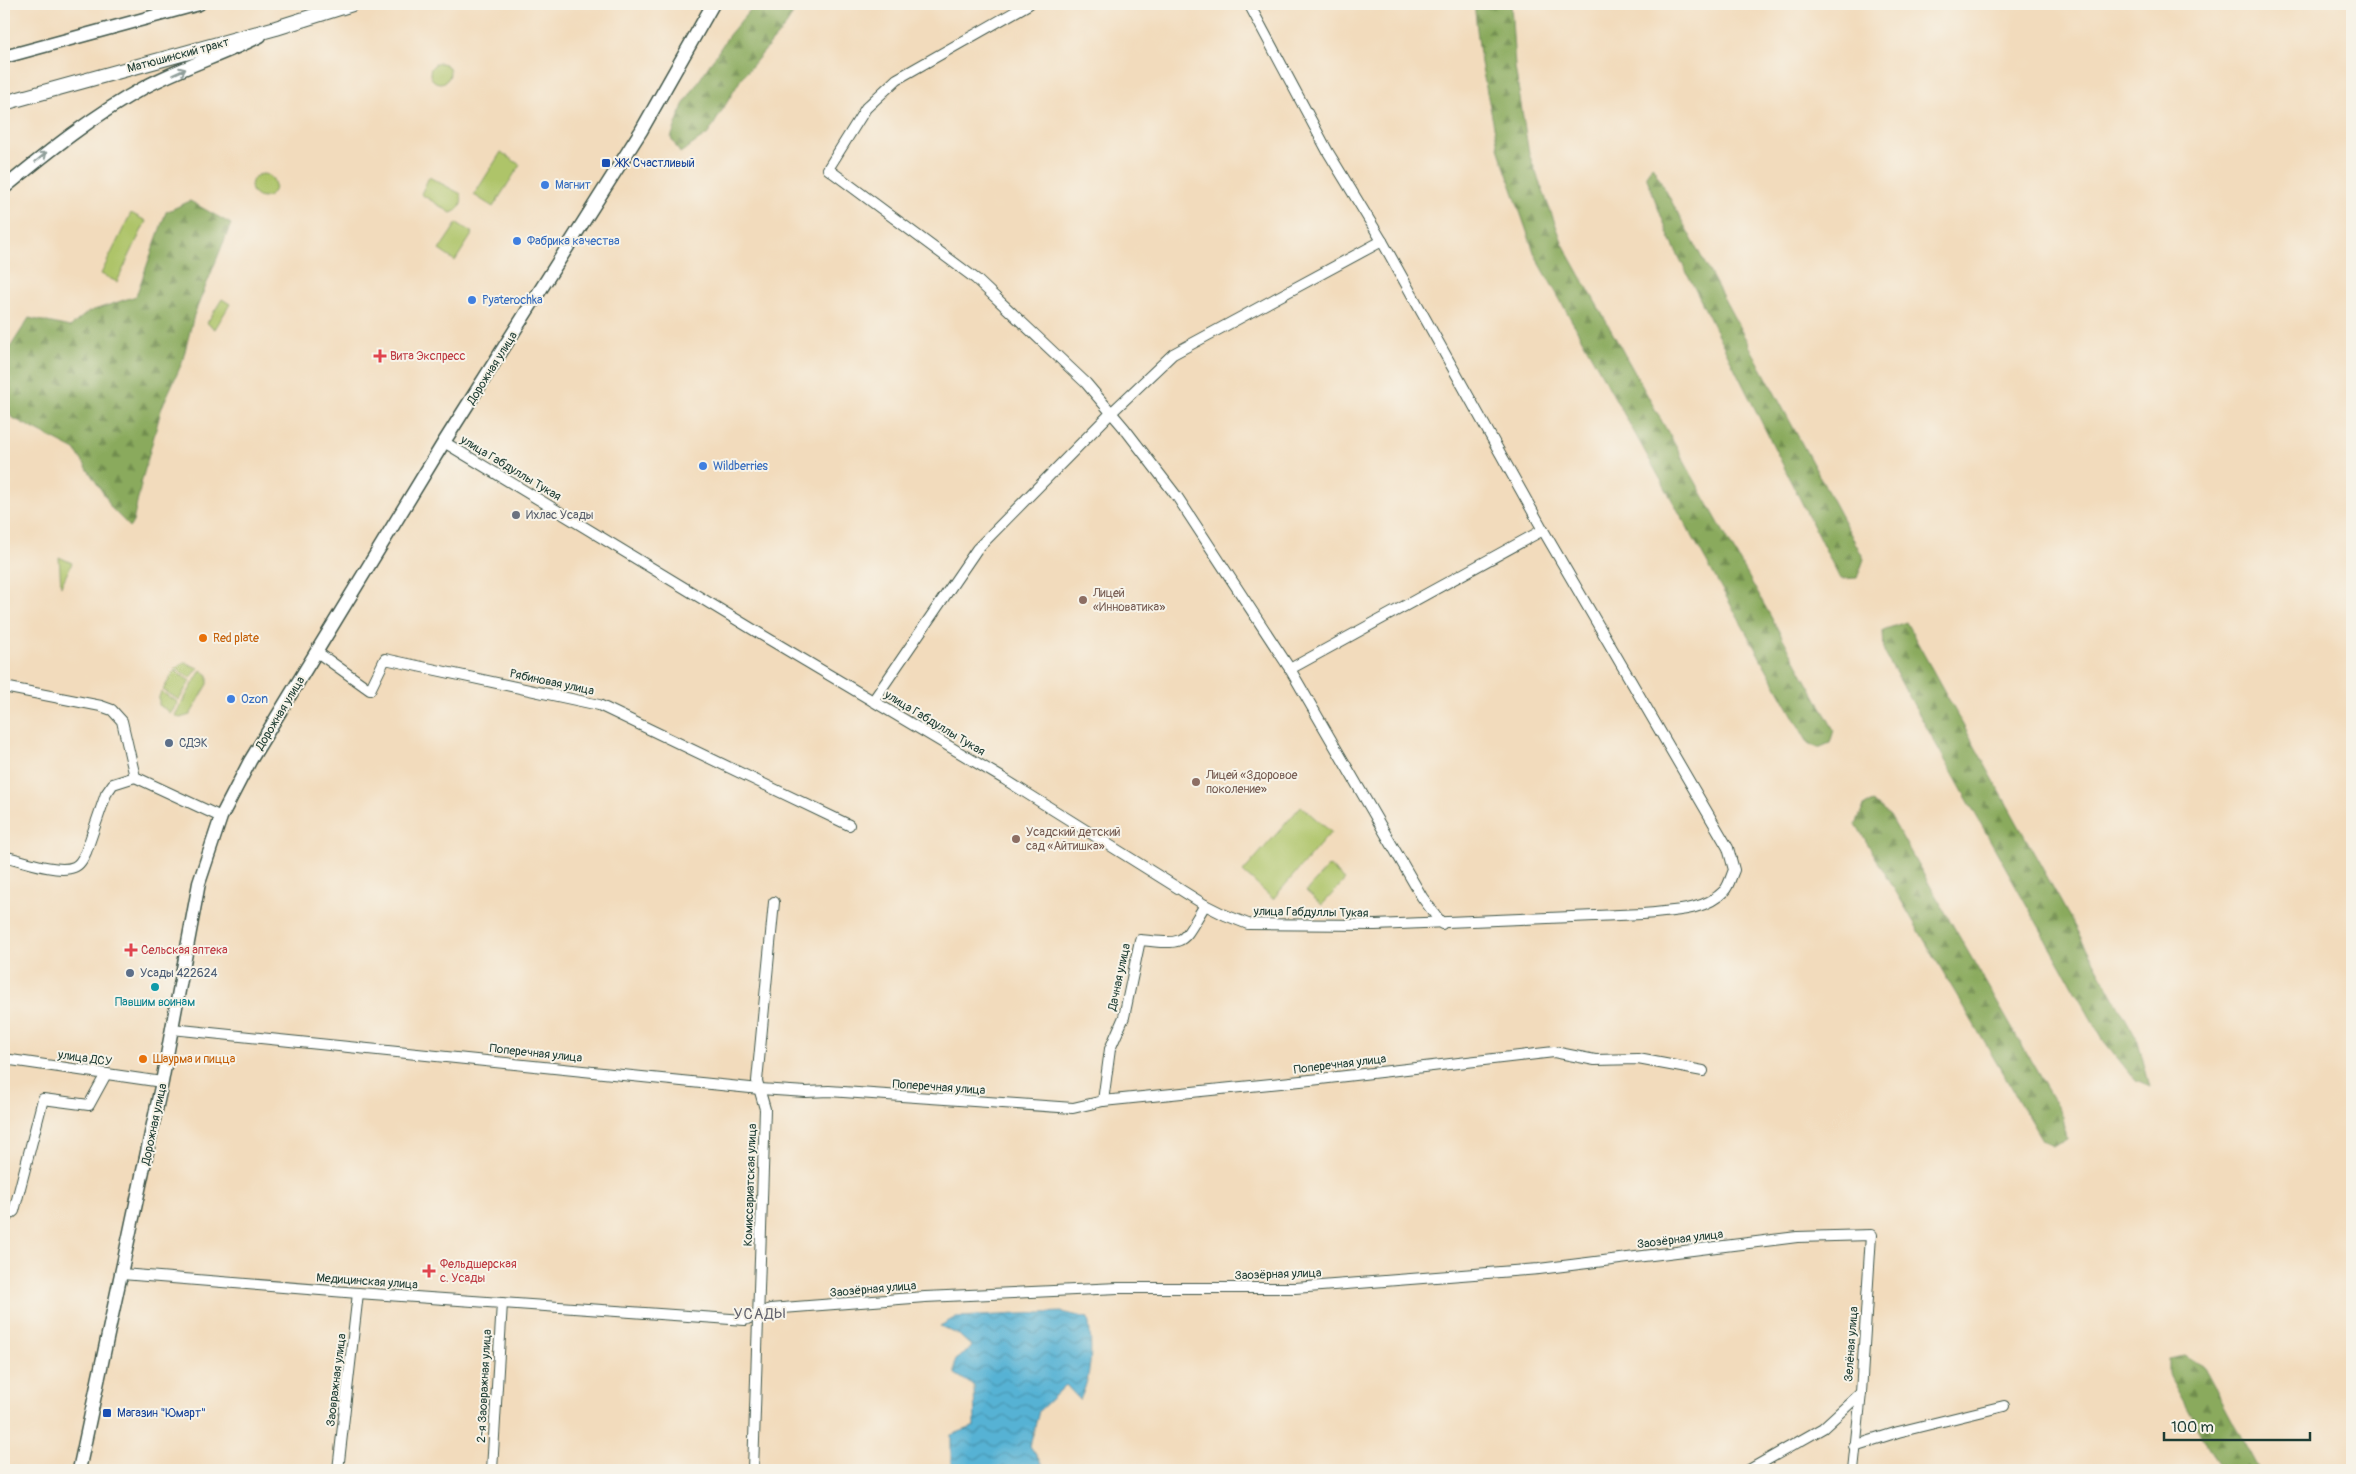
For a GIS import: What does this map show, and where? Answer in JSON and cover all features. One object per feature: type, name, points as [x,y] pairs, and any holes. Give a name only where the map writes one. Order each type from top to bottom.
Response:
[{"type":"main road","name":"Матюшинский тракт","points":[[4,102],[276,28],[352,4]]},
{"type":"street","points":[[4,57],[199,4]]},
{"type":"street","name":"Дорожная улица","points":[[79,1470],[162,1082],[199,882],[221,817],[250,762],[444,442],[641,131],[713,4]]},
{"type":"street","points":[[1029,4],[897,79],[866,108],[828,169],[976,279],[1086,383],[1111,413],[1178,498],[1290,669],[1422,897],[1442,924]]},
{"type":"street","name":"улица Габдуллы Тукая","points":[[444,442],[1004,779],[1205,905],[1248,924],[1375,926],[1442,924],[1675,911],[1705,904],[1725,891],[1734,870],[1728,848],[1543,530],[1382,241],[1328,152],[1249,4]]},
{"type":"street","points":[[4,188],[57,144],[106,109],[147,86],[276,28]]},
{"type":"street","points":[[873,701],[978,549],[1111,413],[1173,354],[1382,241]]},
{"type":"street","points":[[1290,669],[1543,530]]},
{"type":"street","name":"Рябиновая улица","points":[[316,652],[370,690],[386,659],[599,705],[849,825]]},
{"type":"street","points":[[4,687],[101,706],[112,710],[122,721],[135,777]]},
{"type":"street","points":[[4,856],[61,869],[74,867],[81,861],[86,852],[106,794],[112,784],[135,777],[221,817]]},
{"type":"street","name":"Комиссариатская улица","points":[[752,1470],[765,1109],[756,1081],[774,902]]},
{"type":"street","name":"Дачная улица","points":[[1103,1101],[1110,1049],[1124,1017],[1140,940],[1175,943],[1184,939],[1205,905]]},
{"type":"street","name":"Поперечная улица","points":[[172,1029],[760,1089],[806,1092],[829,1091],[1073,1108],[1103,1101],[1320,1079],[1554,1052],[1595,1060],[1638,1059],[1703,1071]]},
{"type":"street","name":"улица ДСУ","points":[[4,1059],[162,1082]]},
{"type":"street","points":[[4,1219],[14,1211],[42,1099],[89,1105],[106,1074]]},
{"type":"street","name":"Зелёная улица","points":[[1749,1470],[1823,1428],[1861,1393],[1871,1235],[1796,1237]]},
{"type":"street","name":"Заозёрная улица","points":[[759,1314],[770,1309],[925,1297],[1118,1288],[1295,1288],[1539,1269],[1796,1237]]},
{"type":"street","name":"Медицинская улица","points":[[122,1274],[358,1293],[746,1320],[759,1314]]},
{"type":"street","name":"Заовражная улица","points":[[338,1470],[358,1293]]},
{"type":"street","name":"2-я Заовражная улица","points":[[492,1470],[502,1303]]},
{"type":"street","points":[[1853,1470],[1861,1393]]},
{"type":"street","points":[[1854,1446],[1898,1432],[2004,1406]]},
{"type":"green space","points":[[755,4],[798,4],[787,24],[741,79],[708,134],[680,153],[671,138],[683,105],[729,35]]},
{"type":"green space","points":[[1474,4],[1511,4],[1515,67],[1529,154],[1563,244],[1834,730],[1830,743],[1818,748],[1808,743],[1535,255],[1499,151],[1481,63]]},
{"type":"green space","points":[[440,63],[447,66],[450,73],[447,80],[440,83],[433,80],[430,73],[433,66]]},
{"type":"green space","points":[[501,152],[520,165],[493,207],[474,195]]},
{"type":"green space","points":[[1652,165],[1864,559],[1857,578],[1840,579],[1669,237],[1646,176]]},
{"type":"green space","points":[[263,174],[271,178],[275,186],[271,194],[263,198],[255,194],[251,186],[255,178]]},
{"type":"green space","points":[[429,177],[461,194],[462,200],[457,210],[451,213],[421,194]]},
{"type":"green space","points":[[190,201],[231,224],[194,315],[182,363],[162,407],[142,480],[133,522],[130,527],[111,508],[75,450],[11,417],[4,391],[4,357],[29,318],[70,327],[88,312],[136,296],[166,212]]},
{"type":"green space","points":[[131,213],[146,221],[117,282],[101,274]]},
{"type":"green space","points":[[457,223],[473,233],[455,261],[439,250]]},
{"type":"green space","points":[[222,299],[230,304],[215,329],[207,323]]},
{"type":"green space","points":[[59,557],[72,563],[61,586]]},
{"type":"green space","points":[[1906,622],[2138,1041],[2150,1087],[2136,1081],[2103,1040],[1884,652],[1883,630]]},
{"type":"green space","points":[[184,662],[198,668],[191,678],[175,669]]},
{"type":"green space","points":[[201,670],[208,675],[208,684],[190,715],[180,718],[175,715]]},
{"type":"green space","points":[[174,671],[190,681],[179,700],[163,690]]},
{"type":"green space","points":[[161,692],[178,702],[171,713],[159,705]]},
{"type":"green space","points":[[1873,802],[1890,816],[2063,1117],[2067,1139],[2052,1146],[2042,1140],[1856,824],[1864,806]]},
{"type":"green space","points":[[1301,806],[1331,832],[1273,899],[1243,872]]},
{"type":"green space","points":[[1329,866],[1345,880],[1322,905],[1306,891]]},
{"type":"green space","points":[[2185,1355],[2203,1366],[2259,1470],[2221,1470],[2169,1375],[2169,1358]]},
{"type":"water","points":[[1061,1312],[1088,1318],[1091,1339],[1090,1360],[1087,1380],[1080,1400],[1066,1385],[1039,1411],[1030,1446],[1046,1470],[951,1470],[951,1435],[975,1426],[974,1386],[955,1374],[955,1361],[972,1347],[959,1335],[940,1326],[956,1317]]},
{"type":"place","name":"ЖК Счастливый","points":[[606,163]]},
{"type":"place","name":"Магнит","points":[[545,185]]},
{"type":"place","name":"Фабрика качества","points":[[517,241]]},
{"type":"place","name":"Pyaterochka","points":[[472,300]]},
{"type":"place","name":"Вита Экспресс","points":[[380,356]]},
{"type":"place","name":"Wildberries","points":[[703,466]]},
{"type":"place","name":"Ихлас Усады","points":[[516,515]]},
{"type":"place","name":"Лицей «Инноватика»","points":[[1083,600]]},
{"type":"place","name":"Red plate","points":[[203,638]]},
{"type":"place","name":"Ozon","points":[[231,699]]},
{"type":"place","name":"СДЭК","points":[[169,743]]},
{"type":"place","name":"Лицей «Здоровое поколение»","points":[[1196,782]]},
{"type":"place","name":"Усадский детский сад «Айтишка»","points":[[1016,839]]},
{"type":"place","name":"Сельская аптека","points":[[131,950]]},
{"type":"place","name":"Усады 422624","points":[[130,973]]},
{"type":"place","name":"Павшим воинам","points":[[155,987]]},
{"type":"place","name":"Шаурма и пицца","points":[[143,1059]]},
{"type":"place","name":"Фельдшерская с. Усады","points":[[429,1271]]},
{"type":"place","name":"Магазин \"Юмарт\"","points":[[107,1413]]},
{"type":"district","name":"УСАДЫ","points":[[760,1314]]}]
